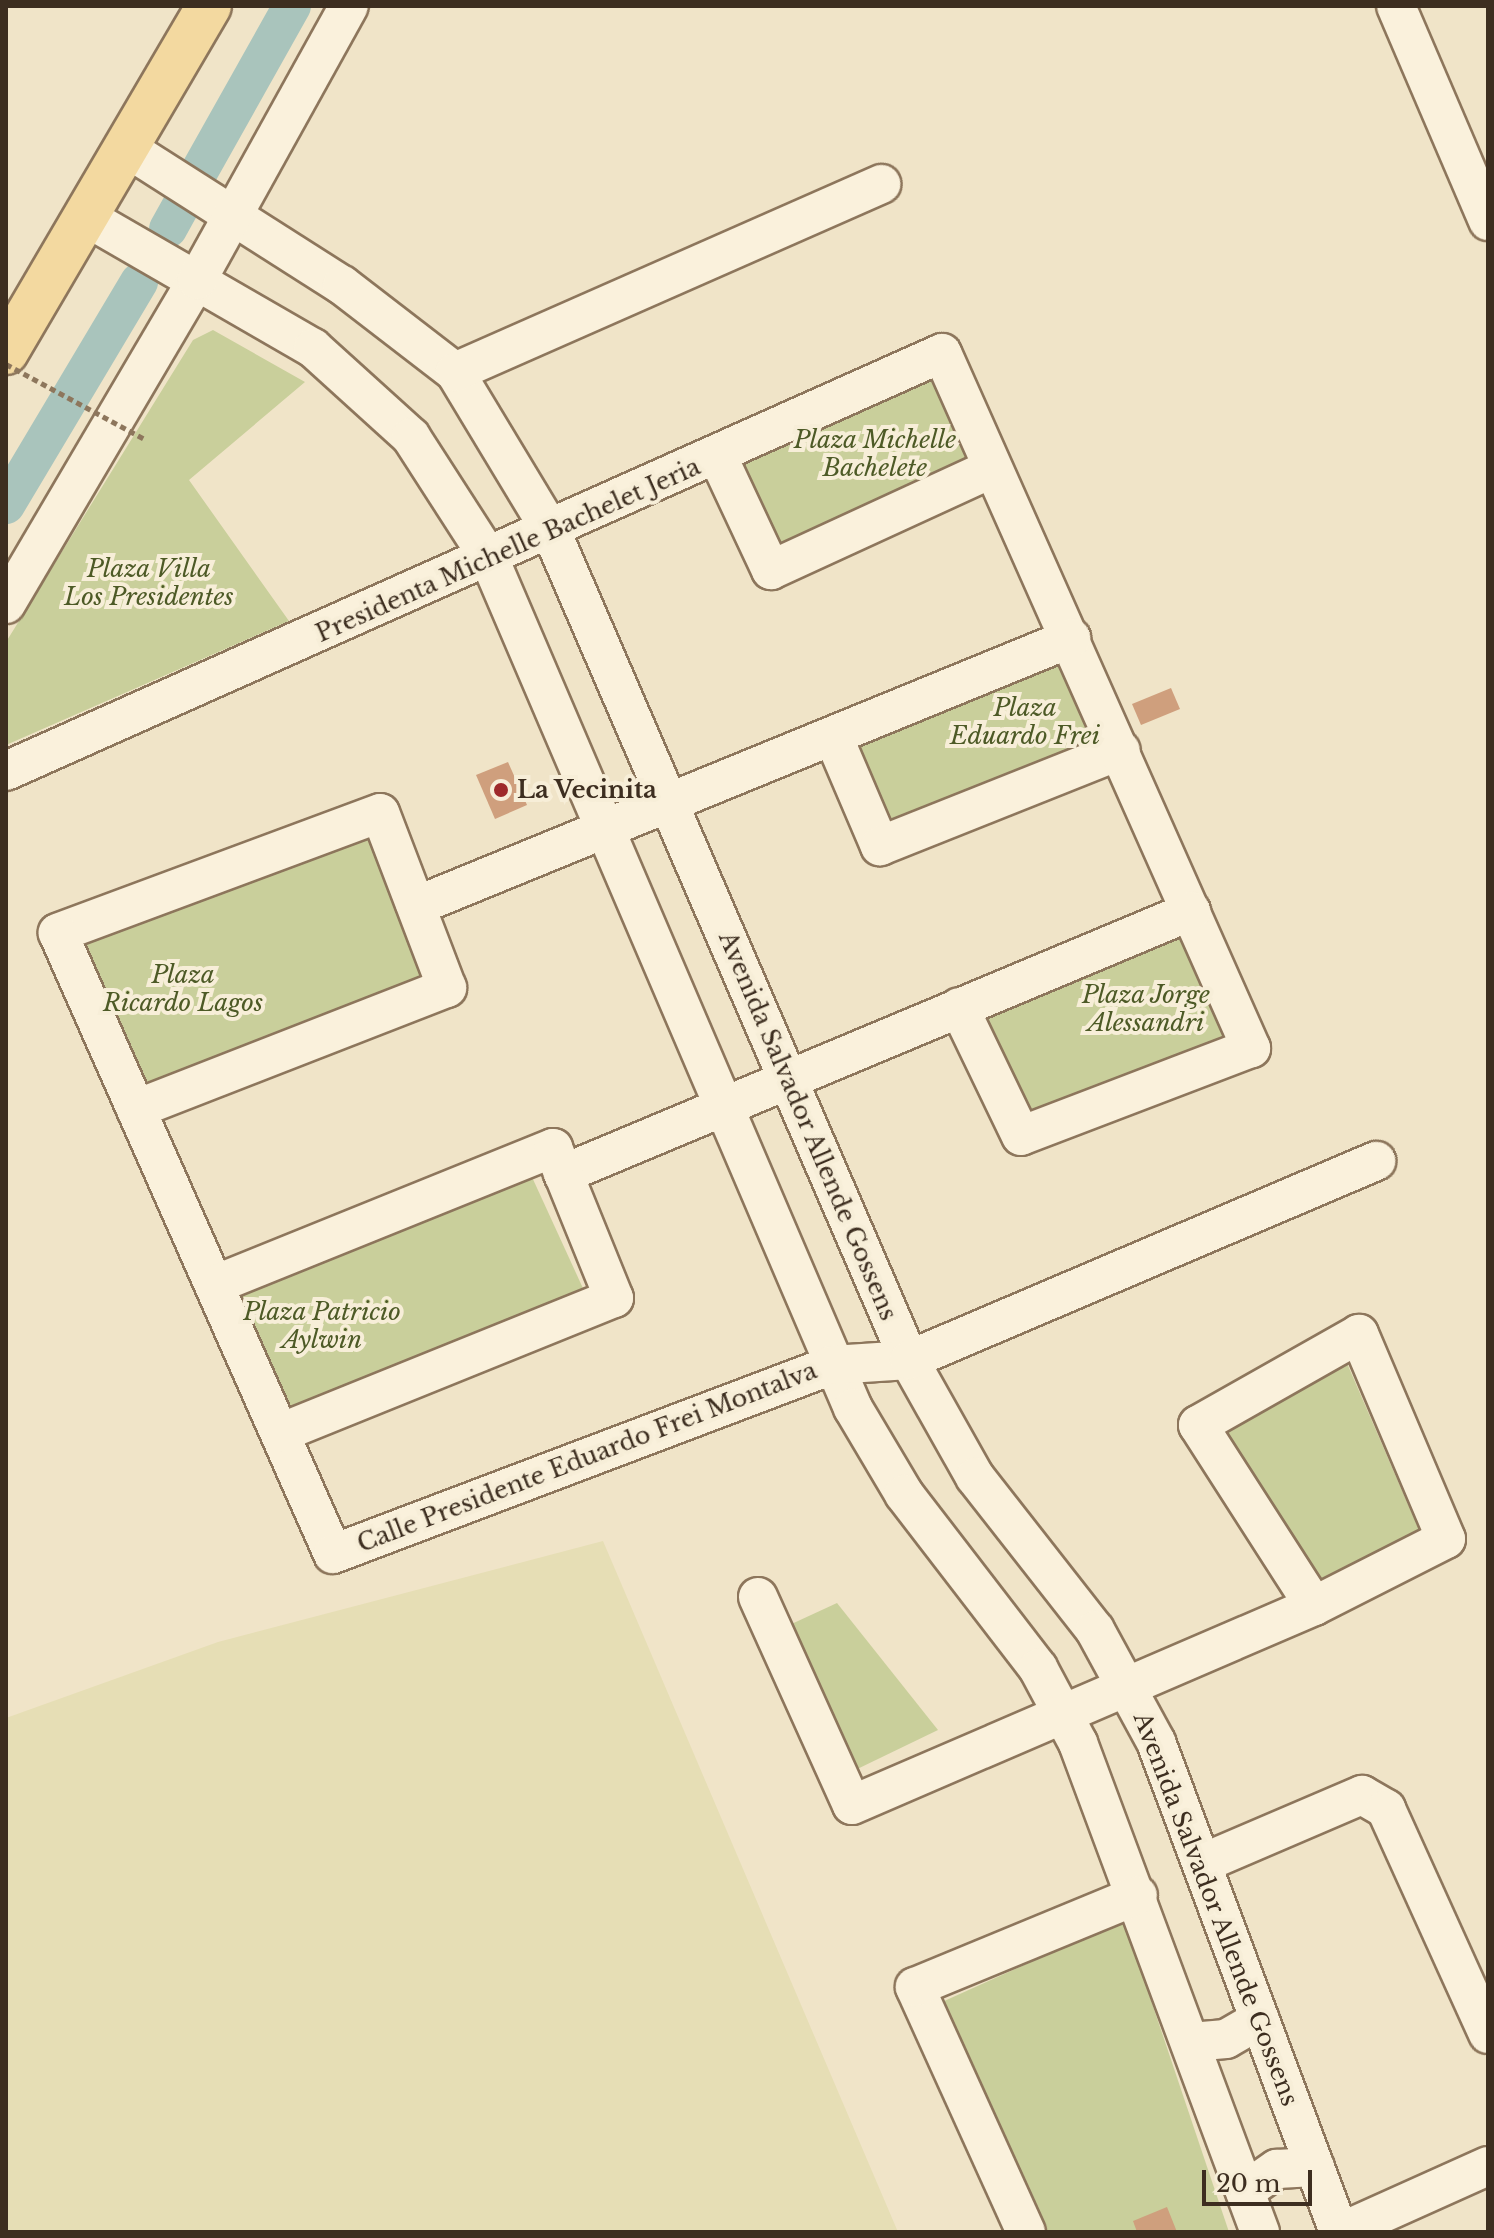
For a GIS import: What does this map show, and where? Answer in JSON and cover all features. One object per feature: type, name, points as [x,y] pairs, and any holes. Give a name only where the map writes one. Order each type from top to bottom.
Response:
[{"type":"main road","points":[[6,352],[209,6]]},
{"type":"street","points":[[6,604],[197,280],[349,6]]},
{"type":"street","points":[[1396,6],[1488,221]]},
{"type":"street","name":"Avenida Salvador Allende Gossens","points":[[125,147],[342,285],[455,372],[551,531],[909,1360],[975,1477],[1072,1597],[1129,1686],[1203,1863],[1340,2232]]},
{"type":"street","points":[[455,372],[881,184]]},
{"type":"street","points":[[86,217],[313,348],[411,437],[489,558],[607,828],[832,1365],[904,1494],[1002,1616],[1063,1715],[1138,1895],[1260,2232]]},
{"type":"street","points":[[718,457],[942,353],[1251,1048],[1021,1136],[959,1007]]},
{"type":"street","name":"Presidenta Michelle Bachelet Jeria","points":[[6,771],[718,457],[771,570],[991,469]]},
{"type":"street","points":[[416,906],[1071,638]]},
{"type":"street","points":[[833,736],[880,846],[1121,750]]},
{"type":"street","points":[[136,1109],[447,988],[380,813],[58,933],[136,1109],[214,1285],[280,1433],[614,1298],[553,1148],[214,1285]]},
{"type":"street","points":[[563,1174],[1191,911]]},
{"type":"street","name":"Calle Presidente Eduardo Frei Montalva","points":[[280,1433],[333,1554],[832,1365],[909,1360],[1376,1161]]},
{"type":"street","points":[[758,1597],[852,1805],[1314,1606],[1446,1539],[1359,1334],[1198,1425],[1314,1606]]},
{"type":"street","points":[[1203,1863],[1362,1795],[1386,1809],[1488,2034]]},
{"type":"street","points":[[1026,2232],[915,1987],[1138,1895]]},
{"type":"street","points":[[1191,2042],[1226,2039],[1260,2019]]},
{"type":"street","points":[[1340,2232],[1488,2166]]},
{"type":"street","points":[[1245,2191],[1277,2169],[1315,2167]]},
{"type":"path","points":[[6,364],[143,438]]},
{"type":"shaded area","points":[[603,1541],[898,2232],[6,2232],[6,1718],[218,1642]]},
{"type":"green space","name":"Plaza Villa Los Presidentes","points":[[213,330],[305,382],[189,480],[289,621],[6,745],[6,642],[193,340]]},
{"type":"green space","name":"Plaza Michelle Bachelete","points":[[937,362],[984,467],[775,564],[725,459]]},
{"type":"green space","name":"Plaza Eduardo Frei","points":[[1065,643],[1112,748],[882,840],[838,737]]},
{"type":"green space","name":"Plaza Ricardo Lagos","points":[[364,829],[427,984],[138,1098],[69,941]]},
{"type":"green space","name":"Plaza Jorge Alessandri","points":[[1183,919],[1242,1045],[1023,1130],[966,1008]]},
{"type":"green space","name":"Plaza Patricio Aylwin","points":[[526,1164],[587,1297],[281,1423],[220,1288]]},
{"type":"green space","points":[[1343,1354],[1423,1539],[1318,1583],[1211,1428]]},
{"type":"green space","points":[[837,1603],[938,1730],[849,1773],[785,1627]]},
{"type":"green space","points":[[1124,1920],[1229,2232],[1045,2232],[942,2002]]},
{"type":"building","points":[[1171,688],[1180,709],[1141,725],[1132,704]]},
{"type":"building","name":"La Vecinita","points":[[508,762],[527,805],[495,819],[476,775]]},
{"type":"building","points":[[1167,2207],[1177,2232],[1137,2232],[1133,2221]]},
{"type":"waterway","points":[[200,170],[292,6]]},
{"type":"waterway","points":[[168,229],[180,207]]},
{"type":"waterway","points":[[6,505],[139,282]]},
{"type":"place","name":"La Vecinita","points":[[501,790]]}]
